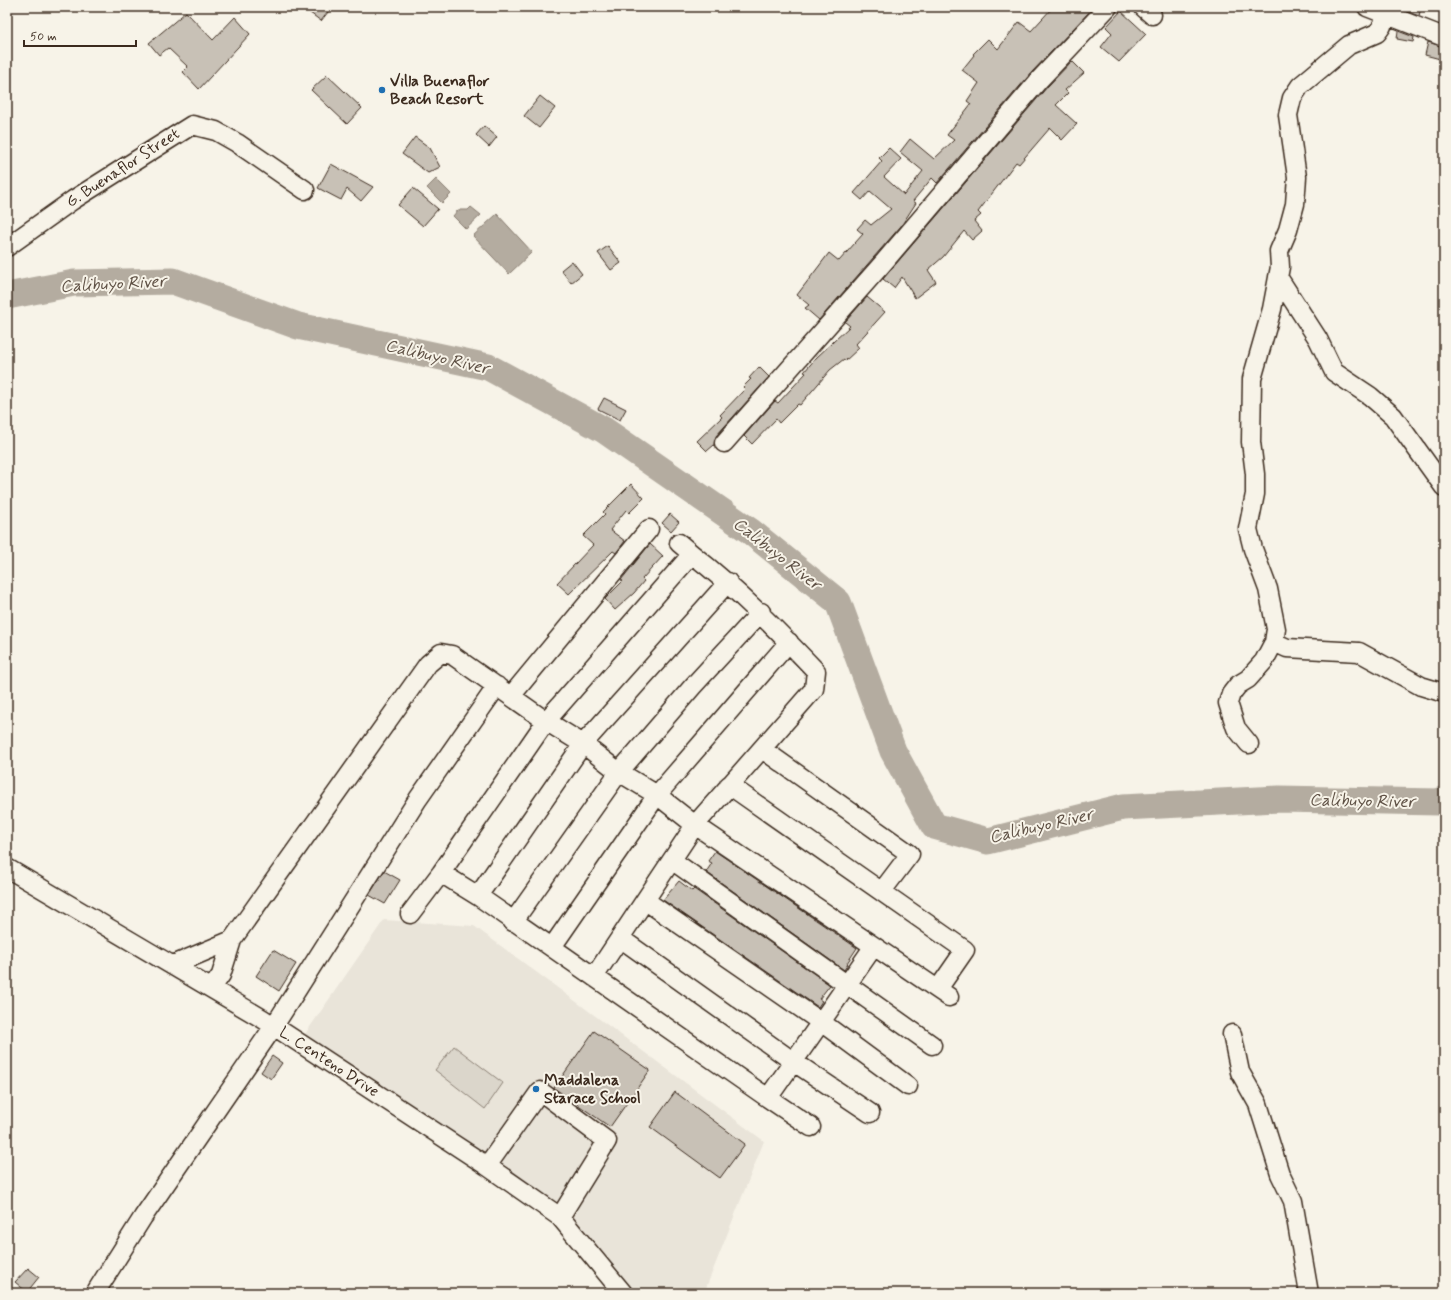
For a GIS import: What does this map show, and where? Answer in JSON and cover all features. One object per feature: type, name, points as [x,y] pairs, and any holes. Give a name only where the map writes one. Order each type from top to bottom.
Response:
[{"type":"street","points":[[724,443],[879,268],[1040,79],[1108,7]]},
{"type":"street","points":[[1367,7],[1444,37]]},
{"type":"street","points":[[1249,744],[1236,728],[1228,703],[1231,694],[1238,686],[1248,679],[1264,661],[1274,642],[1276,629],[1268,589],[1253,549],[1248,529],[1255,494],[1255,474],[1251,442],[1252,379],[1272,309],[1278,277],[1279,250],[1288,230],[1295,204],[1297,177],[1288,115],[1292,98],[1300,86],[1349,45],[1377,33],[1382,26],[1384,13]]},
{"type":"street","name":"G. Buenaflor Street","points":[[7,247],[73,200],[192,125],[216,131],[232,140],[305,190]]},
{"type":"street","points":[[1278,277],[1318,339],[1334,372],[1370,396],[1393,416],[1444,487]]},
{"type":"street","points":[[95,1293],[143,1217],[274,1026],[418,799],[504,691],[649,529]]},
{"type":"street","points":[[410,914],[441,873],[546,721],[686,548],[728,582],[761,612],[816,671],[814,689],[695,825],[646,902],[594,977]]},
{"type":"street","points":[[478,896],[583,744],[728,582]]},
{"type":"street","points":[[513,922],[620,772],[693,686],[761,612]]},
{"type":"street","points":[[552,947],[657,795],[789,642]]},
{"type":"street","points":[[1274,642],[1287,648],[1359,652],[1421,686],[1444,693]]},
{"type":"street","points":[[212,988],[221,976],[232,940],[428,664],[441,653],[452,655],[546,721],[583,744],[620,772],[657,795],[695,825],[944,993],[965,950],[729,785]]},
{"type":"street","points":[[762,749],[910,854],[882,891]]},
{"type":"street","points":[[673,861],[932,1045]]},
{"type":"street","name":"L. Centeno Drive","points":[[7,868],[274,1026],[487,1166],[560,1217],[623,1293]]},
{"type":"street","points":[[441,873],[478,896],[513,922],[552,947],[811,1127]]},
{"type":"street","points":[[646,902],[822,1022],[908,1086]]},
{"type":"street","points":[[620,938],[794,1062],[870,1113]]},
{"type":"street","points":[[173,965],[232,940]]},
{"type":"street","points":[[768,1098],[874,946]]},
{"type":"street","points":[[1232,1034],[1240,1072],[1258,1104],[1280,1174],[1293,1201],[1309,1293]]},
{"type":"street","points":[[487,1166],[540,1091],[607,1142],[560,1217]]},
{"type":"shaded area","points":[[436,179],[451,194],[442,203],[427,188]]},
{"type":"shaded area","points":[[471,207],[481,215],[466,229],[453,216],[458,210],[468,210]]},
{"type":"shaded area","points":[[497,214],[532,252],[509,274],[473,236]]},
{"type":"shaded area","name":"Maddalena Starace School","points":[[384,920],[474,926],[764,1141],[704,1293],[636,1293],[572,1220],[303,1037]]},
{"type":"shaded area","points":[[454,1046],[503,1083],[485,1109],[435,1070]]},
{"type":"building","points":[[302,7],[332,7],[321,21]]},
{"type":"building","points":[[1053,7],[1094,7],[1032,72],[937,183],[932,178],[913,201],[916,203],[901,226],[819,320],[805,308],[809,305],[797,295],[829,253],[839,261],[863,234],[857,229],[865,220],[871,225],[891,209],[870,191],[862,200],[854,193],[882,161],[879,158],[889,148],[901,159],[884,177],[904,195],[923,171],[900,152],[910,139],[934,159],[954,140],[947,135],[971,104],[967,101],[979,83],[962,70],[974,55],[973,54],[988,39],[998,49],[1019,22],[1031,31]]},
{"type":"building","points":[[1404,7],[1421,7],[1419,16],[1403,10]]},
{"type":"building","points":[[1121,11],[1146,34],[1119,62],[1101,47],[1112,33],[1106,27]]},
{"type":"building","points":[[186,12],[213,40],[235,17],[250,34],[199,89],[183,72],[188,67],[168,48],[159,55],[149,43]]},
{"type":"building","points":[[1398,31],[1414,37],[1413,42],[1397,39]]},
{"type":"building","points":[[1428,42],[1444,47],[1444,60],[1425,55]]},
{"type":"building","points":[[1072,61],[1084,73],[1065,90],[1068,93],[1056,105],[1077,124],[1062,140],[1050,128],[1019,164],[1016,162],[978,212],[981,215],[974,221],[982,231],[972,240],[964,231],[943,257],[928,270],[936,282],[915,298],[902,277],[894,288],[883,279],[1048,86]]},
{"type":"building","points":[[327,75],[362,108],[347,124],[311,90]]},
{"type":"building","points":[[540,96],[555,108],[539,128],[524,116]]},
{"type":"building","points":[[484,126],[497,137],[489,147],[476,135]]},
{"type":"building","points":[[415,137],[430,148],[440,167],[428,173],[402,154]]},
{"type":"building","points":[[331,164],[373,187],[361,201],[347,189],[341,200],[318,188]]},
{"type":"building","points":[[413,188],[438,209],[423,226],[398,205]]},
{"type":"building","points":[[608,246],[621,263],[611,270],[598,253]]},
{"type":"building","points":[[572,261],[582,274],[571,283],[561,270]]},
{"type":"building","points":[[867,297],[885,312],[856,344],[859,348],[845,361],[844,359],[830,370],[800,405],[798,404],[779,423],[776,419],[752,444],[744,436],[775,401],[778,403],[806,373],[804,372],[816,358],[850,326],[845,322]]},
{"type":"building","points":[[759,367],[769,377],[716,436],[714,445],[707,451],[697,441],[722,417],[720,415],[745,389],[743,387],[751,379],[749,378]]},
{"type":"building","points":[[604,398],[626,409],[620,420],[598,409]]},
{"type":"building","points":[[631,484],[644,498],[629,513],[626,510],[610,530],[625,541],[616,553],[613,551],[569,594],[557,583],[593,545],[583,536],[605,514],[603,512]]},
{"type":"building","points":[[670,514],[679,522],[671,531],[662,523]]},
{"type":"building","points":[[650,544],[663,556],[642,579],[644,581],[634,593],[615,610],[605,599],[623,581],[621,580]]},
{"type":"building","points":[[715,851],[857,948],[844,970],[706,872],[712,863],[708,861]]},
{"type":"building","points":[[384,871],[400,880],[385,904],[369,895]]},
{"type":"building","points":[[679,881],[692,891],[694,889],[830,985],[819,999],[822,1001],[818,1007],[663,900]]},
{"type":"building","points":[[273,950],[296,964],[279,991],[256,976]]},
{"type":"building","points":[[594,1031],[650,1070],[610,1127],[554,1088]]},
{"type":"building","points":[[272,1056],[282,1063],[271,1079],[261,1072]]},
{"type":"building","points":[[675,1092],[745,1144],[720,1178],[650,1127]]},
{"type":"building","points":[[28,1268],[39,1277],[27,1292],[15,1282]]},
{"type":"waterway","name":"Calibuyo River","points":[[7,296],[74,283],[173,281],[298,326],[488,367],[604,430],[750,531],[838,602],[893,751],[934,826],[988,841],[1123,807],[1279,799],[1439,802],[1444,799]]},
{"type":"place","name":"Villa Buenaflor Beach Resort","points":[[382,90]]},
{"type":"place","name":"Maddalena Starace School","points":[[536,1089]]}]
